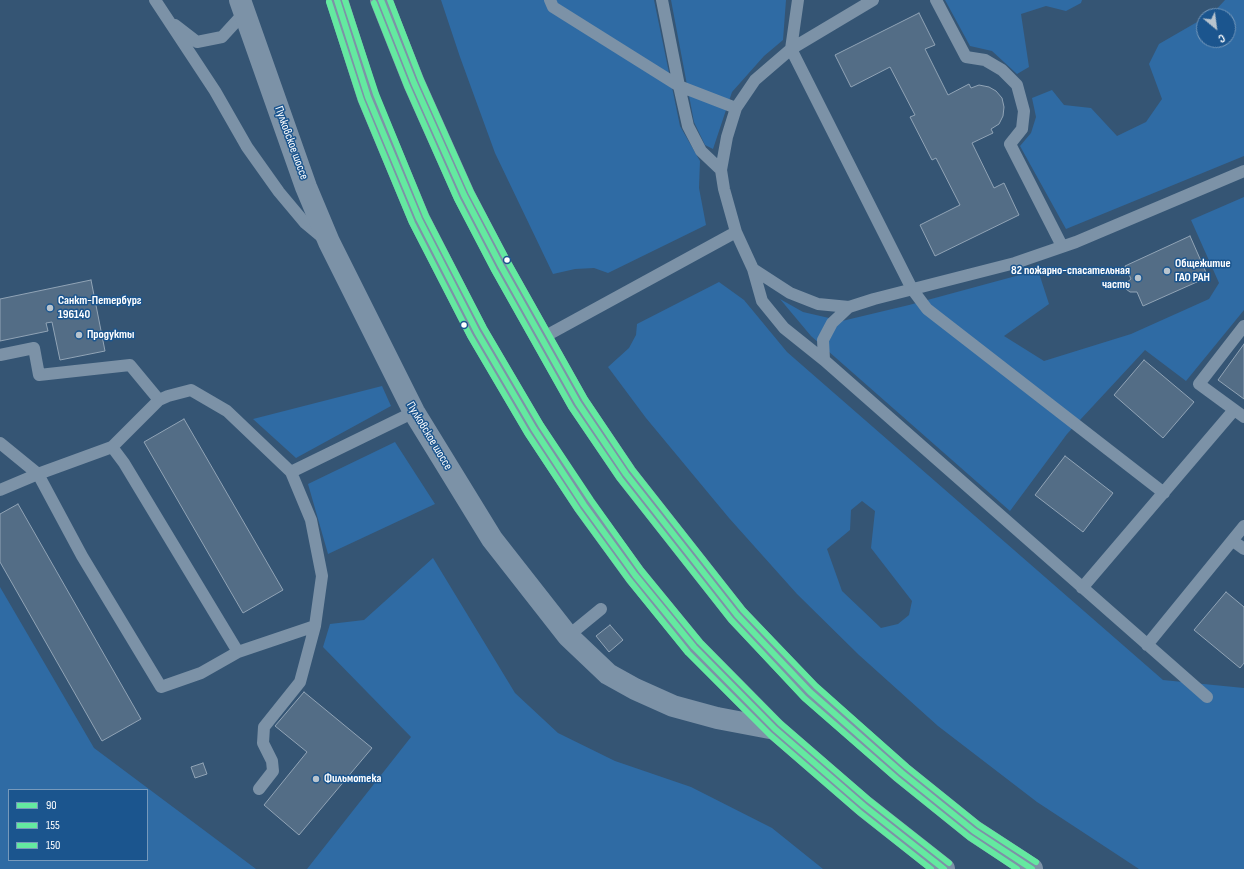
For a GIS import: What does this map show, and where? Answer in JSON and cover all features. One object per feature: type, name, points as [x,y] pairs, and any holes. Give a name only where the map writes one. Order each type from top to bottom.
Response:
[{"type":"highway","points":[[337,0],[368,97],[419,219],[477,332],[530,422],[584,505],[635,575],[694,647],[775,729],[864,806],[944,869]]},
{"type":"highway","points":[[382,0],[414,84],[464,195],[501,266],[578,402],[626,474],[737,615],[810,692],[902,773],[974,831],[1032,869]]},
{"type":"street","name":"Пулковское шоссе","points":[[242,7],[306,187],[329,242],[414,412],[492,539],[568,636],[608,674],[635,689],[667,703],[717,718],[775,729]]},
{"type":"lane","points":[[155,0],[215,91],[247,147],[279,192],[305,223],[329,242]]},
{"type":"lane","points":[[550,0],[553,7],[679,86],[736,108]]},
{"type":"lane","points":[[662,0],[688,126],[701,151],[721,170]]},
{"type":"lane","points":[[798,0],[791,49],[912,289],[927,309],[1164,493]]},
{"type":"lane","points":[[873,0],[791,49],[755,80],[736,108],[727,137],[721,170],[724,189],[736,232],[753,269],[762,301],[784,328],[824,360],[1207,697]]},
{"type":"lane","points":[[936,0],[966,57],[985,60],[1002,70],[1018,85],[1024,111],[1022,129],[1010,144],[1062,246]]},
{"type":"lane","points":[[168,19],[197,42],[222,37],[242,7]]},
{"type":"lane","points":[[753,269],[790,293],[818,304],[849,307],[874,299],[1015,263],[1076,242],[1244,171]]},
{"type":"lane","points":[[542,338],[736,232]]},
{"type":"lane","points":[[824,360],[823,340],[832,323],[849,307]]},
{"type":"lane","points":[[1244,326],[1199,384],[1244,417]]},
{"type":"lane","points":[[0,355],[34,348],[38,375],[130,365],[159,400]]},
{"type":"lane","points":[[0,490],[38,474],[112,447],[159,400],[191,390],[227,411],[290,472],[311,520],[322,576],[315,626],[300,682],[264,727],[263,743],[272,762],[273,771],[259,789]]},
{"type":"lane","points":[[1082,588],[1234,410]]},
{"type":"lane","points":[[290,472],[414,412]]},
{"type":"lane","points":[[0,443],[38,474],[82,556],[161,687],[201,673],[238,652],[315,626]]},
{"type":"lane","points":[[112,447],[124,463],[238,652]]},
{"type":"lane","points":[[1147,645],[1244,526]]},
{"type":"lane","points":[[1233,541],[1244,549]]},
{"type":"lane","points":[[568,636],[601,609]]},
{"type":"shaded area","points":[[441,0],[654,0],[680,126],[700,161],[699,188],[706,225],[608,273],[594,268],[575,269],[553,274],[495,153]]},
{"type":"shaded area","points":[[671,0],[786,0],[783,40],[764,56],[732,92],[713,149],[705,145],[694,122]]},
{"type":"shaded area","points":[[945,0],[1082,0],[1081,3],[1066,11],[1046,6],[1021,14],[1029,67],[1017,74],[992,51],[970,46]]},
{"type":"shaded area","points":[[1225,0],[1244,0],[1244,156],[1066,229],[1020,146],[1031,133],[1036,117],[1032,98],[1052,90],[1064,105],[1091,108],[1117,136],[1146,122],[1162,99],[1149,64],[1159,44],[1196,23],[1196,48],[1236,48],[1236,8],[1218,8]]},
{"type":"shaded area","points":[[1244,197],[1244,310],[1186,381],[1145,350],[1067,434],[1010,511],[811,336],[780,299],[803,312],[842,321],[909,305],[1038,270],[1049,304],[1004,336],[1044,361],[1131,334],[1209,299],[1219,283],[1191,220]]},
{"type":"shaded area","points":[[719,282],[744,300],[787,352],[1163,680],[1244,688],[1244,869],[1139,869],[1037,802],[938,726],[859,655],[797,594],[729,518],[646,418],[608,367],[629,348],[636,335],[637,324]],"holes":[[[862,501],[875,511],[871,548],[912,601],[909,615],[898,624],[881,628],[842,591],[827,549],[850,530],[851,510]]]},
{"type":"shaded area","points":[[382,386],[391,406],[296,458],[253,419]]},
{"type":"shaded area","points":[[395,442],[435,504],[328,554],[308,484]]},
{"type":"shaded area","points":[[433,558],[515,693],[558,733],[615,761],[691,787],[772,828],[823,869],[307,869],[411,737],[323,647],[330,624],[364,620]]},
{"type":"shaded area","points":[[0,587],[94,748],[256,869],[0,869]]},
{"type":"building","points":[[919,13],[935,45],[925,49],[948,95],[969,84],[971,88],[979,85],[989,87],[996,91],[1002,98],[1004,107],[1003,116],[999,124],[991,129],[993,133],[972,143],[994,188],[1004,183],[1019,215],[935,256],[920,225],[960,205],[936,158],[932,160],[910,117],[915,115],[890,67],[851,87],[835,55]]},
{"type":"building","name":"Общежитие ГАО РАН","points":[[1190,236],[1208,277],[1143,306],[1137,292],[1130,292],[1126,289],[1126,283],[1131,279],[1125,266]]},
{"type":"building","points":[[91,280],[105,351],[60,360],[52,322],[46,323],[48,331],[0,341],[0,299]]},
{"type":"building","points":[[1244,344],[1244,399],[1218,380]]},
{"type":"building","points":[[1144,360],[1194,402],[1163,438],[1114,395]]},
{"type":"building","points":[[184,419],[283,590],[243,613],[144,442]]},
{"type":"building","points":[[1065,456],[1113,493],[1083,532],[1035,495]]},
{"type":"building","points":[[18,504],[141,719],[102,741],[0,562],[0,514]]},
{"type":"building","points":[[1226,592],[1244,607],[1244,663],[1240,668],[1194,630]]},
{"type":"building","points":[[610,625],[623,640],[609,652],[596,636]]},
{"type":"building","name":"Фильмотека","points":[[304,692],[372,748],[299,835],[264,805],[307,752],[275,726]]},
{"type":"building","points":[[203,763],[207,774],[195,778],[191,767]]},
{"type":"transit line","name":"90","points":[[337,0],[368,97],[419,219],[477,332],[534,429],[584,505],[635,575],[694,647],[775,729],[864,806],[944,869]]},
{"type":"transit line","name":"150","points":[[345,0],[376,94],[426,216],[484,328],[541,425],[591,500],[641,570],[700,642],[780,723],[869,800],[949,863]]},
{"type":"transit line","name":"90","points":[[381,0],[414,83],[464,195],[501,266],[578,403],[626,474],[737,615],[810,692],[902,773],[974,831],[1032,869]]},
{"type":"transit line","name":"150","points":[[390,0],[421,80],[471,192],[508,262],[585,399],[632,469],[743,610],[816,686],[907,767],[979,825],[1036,862]]},
{"type":"transit line","name":"155","points":[[329,2],[361,100],[412,223],[470,336],[527,433],[578,510],[629,580],[688,653],[770,735],[859,812],[931,869]]},
{"type":"transit line","name":"155","points":[[374,3],[407,86],[457,199],[494,270],[571,407],[620,479],[731,620],[804,698],[897,779],[969,837],[1017,869]]},
{"type":"place","name":"Общежитие ГАО РАН","points":[[1167,271]]},
{"type":"place","name":"82 пожарно-спасательная часть","points":[[1138,278]]},
{"type":"place","name":"Санкт-Петербург 196140","points":[[50,308]]},
{"type":"place","name":"Продукты","points":[[79,335]]},
{"type":"place","name":"Фильмотека","points":[[316,779]]}]
